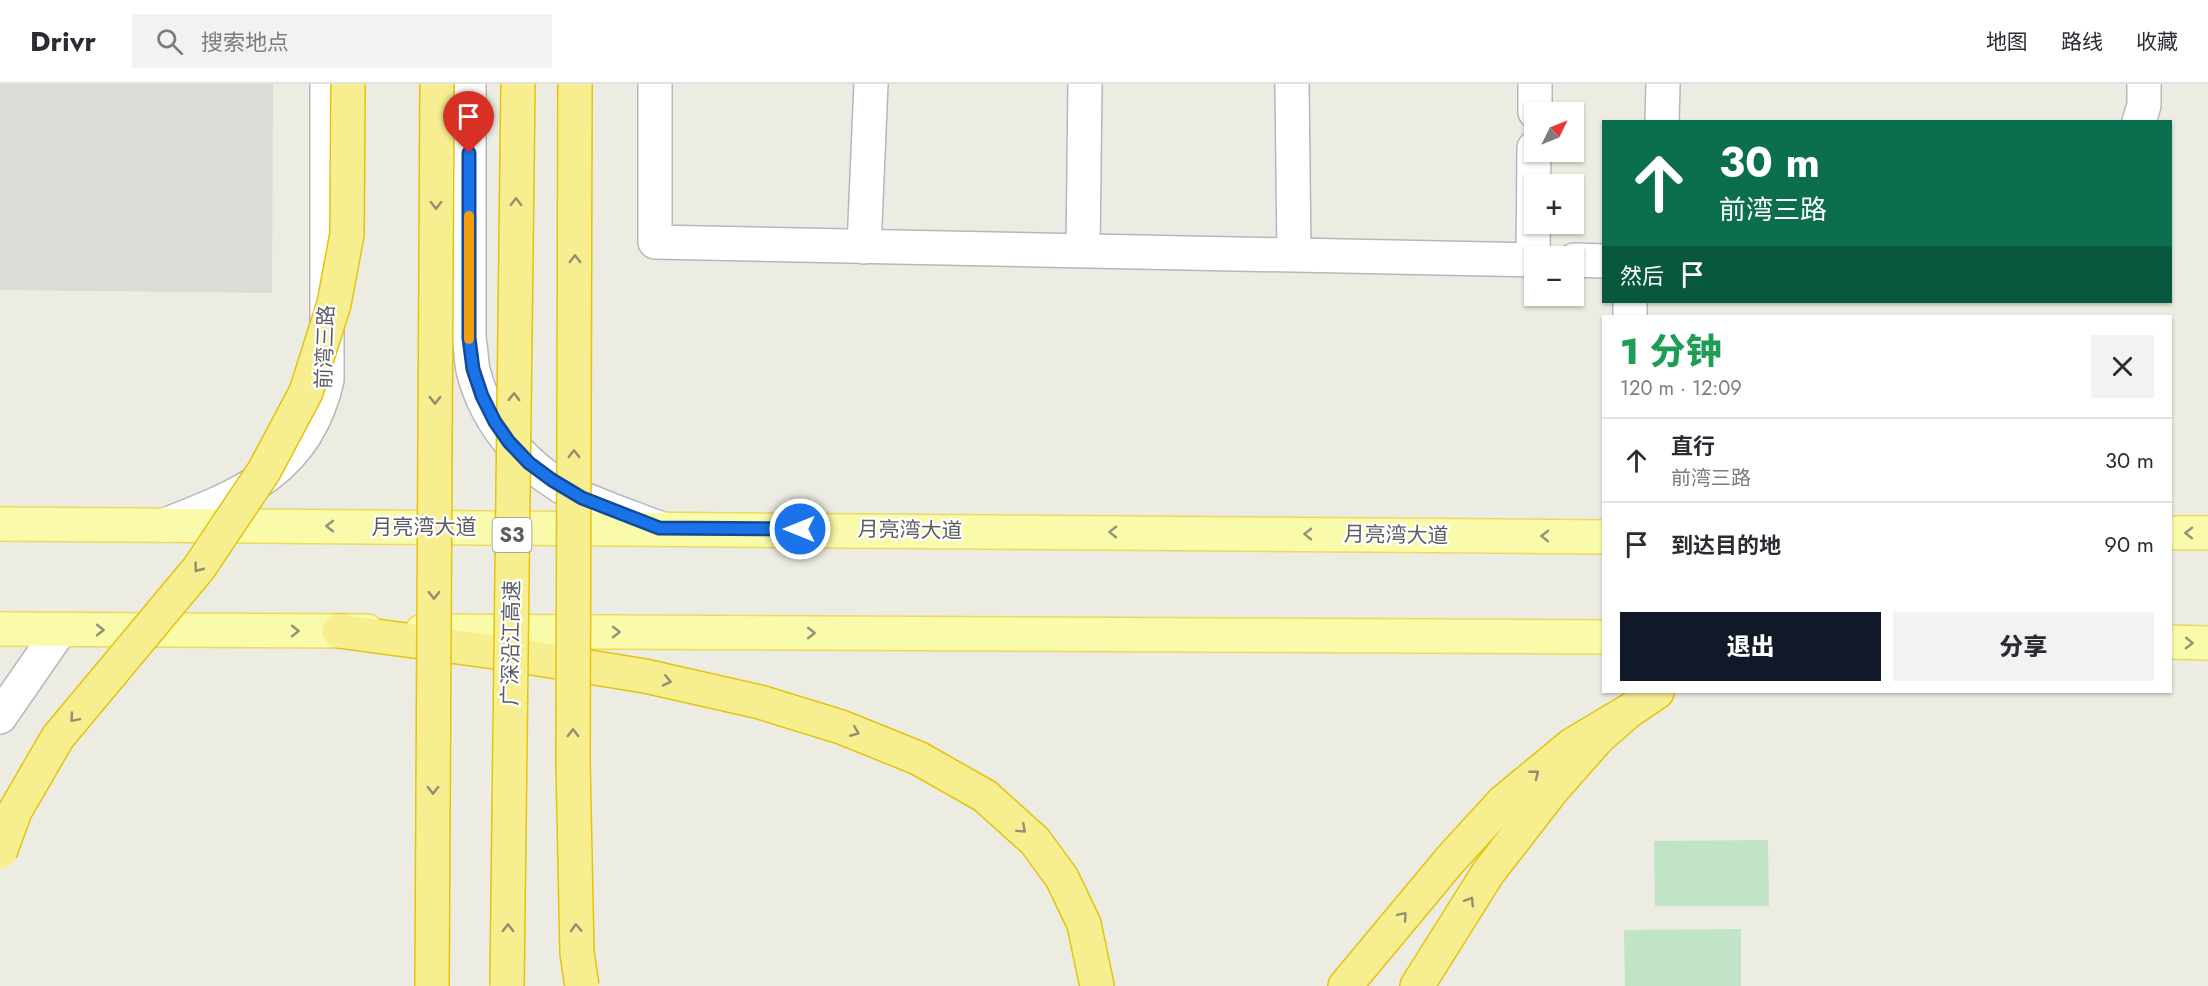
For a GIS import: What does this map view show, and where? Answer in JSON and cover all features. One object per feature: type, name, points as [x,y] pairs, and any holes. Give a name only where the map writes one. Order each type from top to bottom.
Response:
[{"type":"highway","points":[[0,852],[15,811],[58,737],[199,568],[264,471],[306,392],[334,304],[347,234],[348,84]]},
{"type":"highway","points":[[432,986],[437,84]]},
{"type":"highway","name":"广深沿江高速","points":[[507,986],[518,84]]},
{"type":"highway","points":[[575,84],[573,762],[577,942],[582,986]]},
{"type":"highway","points":[[339,631],[502,652],[645,676],[760,702],[841,727],[918,758],[985,796],[1035,841],[1062,878],[1084,924],[1096,986]]},
{"type":"highway","points":[[1345,986],[1449,860],[1503,802],[1572,745],[1656,693]]},
{"type":"highway","points":[[1417,986],[1488,873],[1510,843],[1575,763],[1599,737],[1629,711]]},
{"type":"main road","name":"月亮湾大道","points":[[0,524],[1602,537]]},
{"type":"main road","points":[[2172,533],[2208,533]]},
{"type":"main road","points":[[0,629],[1602,637]]},
{"type":"main road","points":[[2172,642],[2208,643]]},
{"type":"street","name":"前湾三路","points":[[164,526],[242,493],[271,472],[294,450],[312,426],[321,405],[327,380],[327,84]]},
{"type":"street","points":[[469,84],[469,338],[473,369],[482,396],[495,422],[509,442],[529,463],[582,498],[659,528]]},
{"type":"street","points":[[655,84],[654,242],[1524,260]]},
{"type":"street","points":[[864,246],[871,84]]},
{"type":"street","points":[[1083,251],[1085,84]]},
{"type":"street","points":[[1292,84],[1294,255]]},
{"type":"street","points":[[1535,84],[1535,102]]},
{"type":"street","points":[[1662,120],[1663,84]]},
{"type":"street","points":[[2140,120],[2144,105],[2144,84]]},
{"type":"street","points":[[1534,162],[1534,246]]},
{"type":"street","points":[[1584,260],[1602,261]]},
{"type":"street","points":[[0,717],[60,630]]},
{"type":"shaded area","points":[[0,84],[273,84],[272,293],[0,290]]},
{"type":"green space","points":[[1768,840],[1769,906],[1655,906],[1654,841]]},
{"type":"green space","points":[[1741,929],[1741,986],[1625,986],[1624,930]]},
{"type":"slow traffic","points":[[469,216],[469,339]]},
{"type":"route","points":[[469,153],[469,338],[473,369],[482,396],[495,422],[509,442],[529,463],[582,498],[659,528],[800,529]]}]
